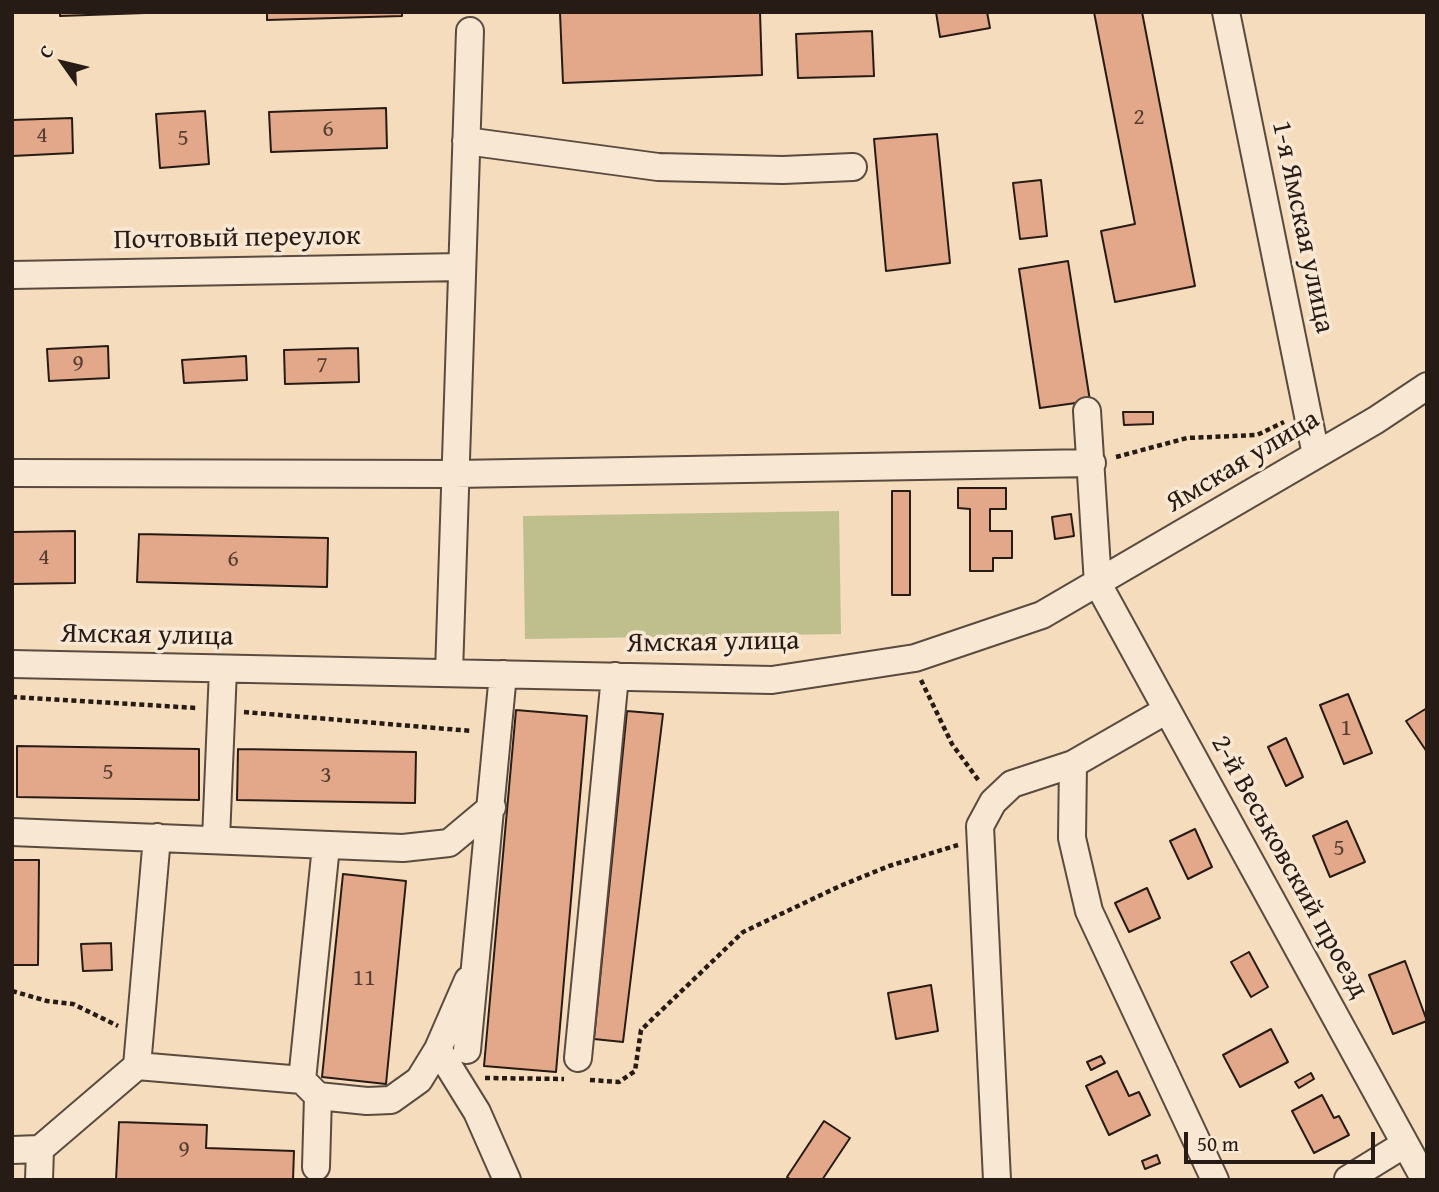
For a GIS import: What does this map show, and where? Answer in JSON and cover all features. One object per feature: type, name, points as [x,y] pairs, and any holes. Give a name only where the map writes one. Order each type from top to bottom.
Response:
[{"type":"street","name":"1-я Ямская улица","points":[[1226,12],[1316,456]]},
{"type":"street","points":[[449,673],[470,31]]},
{"type":"street","points":[[466,141],[658,167],[783,170],[853,167]]},
{"type":"street","name":"Почтовый переулок","points":[[12,275],[462,267]]},
{"type":"street","name":"Ямская улица","points":[[12,664],[772,680],[915,658],[1042,614],[1316,456],[1427,386]]},
{"type":"street","points":[[1087,411],[1098,584]]},
{"type":"street","points":[[12,473],[455,474],[1092,463]]},
{"type":"street","name":"2-й Веськовский проезд","points":[[1098,584],[1425,1180]]},
{"type":"street","points":[[216,839],[223,669]]},
{"type":"street","points":[[467,1050],[503,674]]},
{"type":"street","points":[[578,1058],[615,677]]},
{"type":"street","points":[[998,1180],[980,826],[993,802],[1012,784],[1073,765],[1167,710]]},
{"type":"street","points":[[1073,765],[1072,838],[1089,911],[1215,1180]]},
{"type":"street","points":[[12,832],[402,848],[449,844],[492,807]]},
{"type":"street","points":[[138,1066],[157,837]]},
{"type":"street","points":[[316,1167],[310,1088],[326,846]]},
{"type":"street","points":[[12,1150],[40,1149],[138,1066],[310,1088],[367,1101],[391,1100],[419,1080],[438,1049],[457,1000],[475,966]]},
{"type":"street","points":[[438,1049],[477,1112],[508,1180]]},
{"type":"street","points":[[1348,1179],[1405,1144]]},
{"type":"street","points":[[39,1180],[40,1149]]},
{"type":"path","points":[[1092,463],[1187,438],[1257,435],[1307,411]]},
{"type":"path","points":[[915,658],[940,722],[993,802]]},
{"type":"path","points":[[12,696],[221,710],[470,733],[500,712]]},
{"type":"path","points":[[453,1077],[619,1082],[635,1071],[642,1030],[743,932],[788,908],[877,871],[963,844],[980,826]]},
{"type":"path","points":[[12,991],[47,1001],[73,1004],[113,1024],[139,1031]]},
{"type":"green space","points":[[839,511],[841,634],[525,639],[523,516]]},
{"type":"building","points":[[60,12],[174,12],[60,16]]},
{"type":"building","points":[[267,12],[402,12],[402,16],[267,20]]},
{"type":"building","points":[[760,12],[762,75],[563,83],[560,13]]},
{"type":"building","points":[[936,12],[987,12],[990,28],[940,37]]},
{"type":"building","points":[[1094,12],[1142,12],[1195,286],[1115,302],[1101,231],[1135,224]]},
{"type":"building","points":[[872,31],[874,76],[798,78],[796,34]]},
{"type":"building","points":[[386,108],[387,148],[271,152],[269,112]]},
{"type":"building","points":[[205,111],[209,164],[160,168],[156,114]]},
{"type":"building","points":[[72,118],[73,153],[12,156],[12,120]]},
{"type":"building","points":[[937,134],[950,263],[886,271],[874,139]]},
{"type":"building","points":[[1041,180],[1047,236],[1020,239],[1013,183]]},
{"type":"building","points":[[1068,261],[1090,401],[1040,408],[1019,269]]},
{"type":"building","points":[[108,346],[109,378],[49,381],[47,349]]},
{"type":"building","points":[[358,348],[359,382],[285,384],[284,350]]},
{"type":"building","points":[[246,356],[247,380],[184,383],[182,360]]},
{"type":"building","points":[[1123,412],[1153,412],[1153,424],[1124,425]]},
{"type":"building","points":[[958,488],[1006,488],[1006,509],[990,509],[990,531],[1012,531],[1012,558],[993,558],[993,571],[970,571],[970,509],[958,508]]},
{"type":"building","points":[[892,491],[910,491],[910,595],[892,595]]},
{"type":"building","points":[[1071,514],[1074,536],[1055,539],[1052,517]]},
{"type":"building","points":[[75,531],[75,583],[12,584],[12,532]]},
{"type":"building","points":[[139,534],[328,538],[327,587],[137,582]]},
{"type":"building","points":[[1348,694],[1372,753],[1344,764],[1320,705]]},
{"type":"building","points":[[1427,708],[1427,752],[1406,721]]},
{"type":"building","points":[[516,710],[587,716],[556,1072],[484,1066]]},
{"type":"building","points":[[627,711],[663,714],[623,1042],[594,1039]]},
{"type":"building","points":[[1286,738],[1303,777],[1286,786],[1268,747]]},
{"type":"building","points":[[17,746],[199,749],[199,800],[17,797]]},
{"type":"building","points":[[238,749],[416,752],[415,803],[237,800]]},
{"type":"building","points":[[1347,821],[1365,862],[1330,877],[1313,836]]},
{"type":"building","points":[[1195,829],[1212,867],[1188,879],[1170,841]]},
{"type":"building","points":[[12,860],[39,860],[38,965],[12,965]]},
{"type":"building","points":[[343,874],[406,881],[386,1084],[322,1077]]},
{"type":"building","points":[[1147,888],[1160,918],[1129,932],[1115,903]]},
{"type":"building","points":[[111,943],[112,970],[83,971],[81,944]]},
{"type":"building","points":[[1249,952],[1268,987],[1251,997],[1231,962]]},
{"type":"building","points":[[1405,961],[1427,1021],[1393,1034],[1369,975]]},
{"type":"building","points":[[931,985],[938,1031],[896,1039],[888,993]]},
{"type":"building","points":[[1271,1029],[1288,1062],[1240,1087],[1223,1055]]},
{"type":"building","points":[[1101,1056],[1105,1063],[1091,1070],[1087,1062]]},
{"type":"building","points":[[1117,1071],[1129,1096],[1139,1092],[1150,1115],[1109,1135],[1086,1086]]},
{"type":"building","points":[[1311,1073],[1314,1079],[1299,1088],[1295,1082]]},
{"type":"building","points":[[1322,1095],[1334,1118],[1339,1116],[1349,1135],[1314,1153],[1292,1111]]},
{"type":"building","points":[[824,1121],[850,1138],[822,1180],[791,1180],[787,1177]]},
{"type":"building","points":[[119,1122],[207,1125],[206,1148],[294,1151],[293,1180],[116,1180]]},
{"type":"building","points":[[1157,1155],[1160,1163],[1145,1169],[1142,1161]]}]
